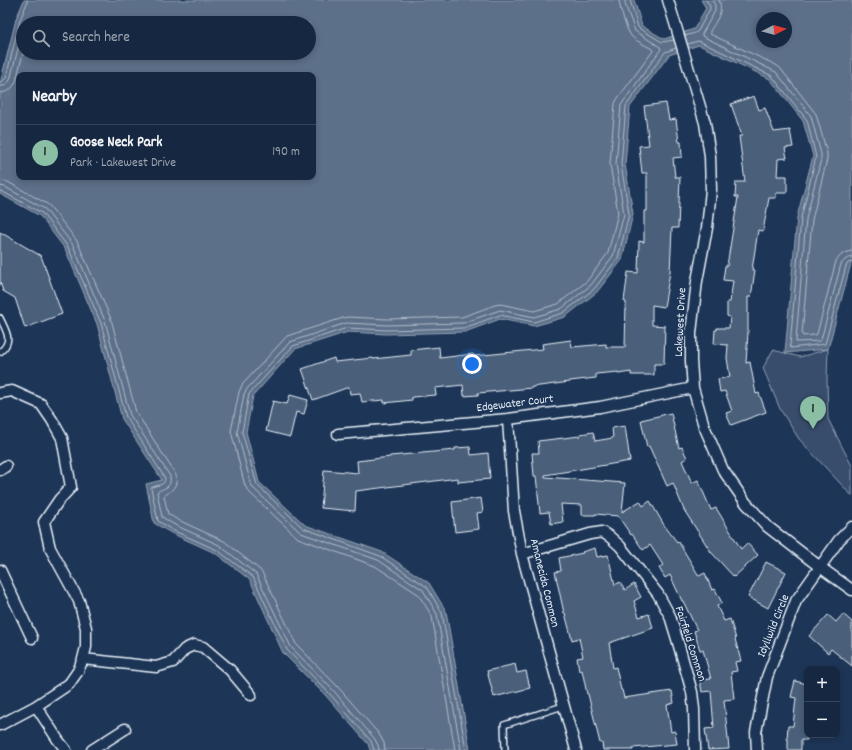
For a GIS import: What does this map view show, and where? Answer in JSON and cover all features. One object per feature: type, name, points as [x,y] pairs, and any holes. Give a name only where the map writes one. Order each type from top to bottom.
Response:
[{"type":"street","name":"Lakewest Drive","points":[[668,0],[705,123],[710,156],[711,190],[707,228],[696,281],[691,333],[691,361],[694,388],[704,426],[723,470],[746,503],[768,527],[852,590]]},
{"type":"street","name":"Edgewater Court","points":[[338,434],[508,419],[600,407],[694,388]]},
{"type":"street","points":[[0,393],[12,391],[41,404],[62,438],[71,487],[59,500],[44,522],[50,548],[79,601],[86,628],[86,647],[83,659],[78,671],[68,684],[36,706],[0,725]]},
{"type":"street","name":"Amanecida Common","points":[[508,419],[514,511],[522,554],[576,750]]},
{"type":"street","name":"Idyllwild Circle","points":[[757,750],[756,732],[767,677],[796,601],[839,540],[852,527]]},
{"type":"street","name":"Fairfield Common","points":[[522,554],[590,534],[602,532],[620,546],[658,594],[670,616],[678,639],[692,692],[695,750]]},
{"type":"street","points":[[0,570],[32,638]]},
{"type":"street","points":[[83,659],[156,667],[173,662],[185,649],[194,645],[203,647],[230,670],[251,695]]},
{"type":"street","points":[[36,706],[66,750]]},
{"type":"street","points":[[92,750],[126,729]]},
{"type":"lane","points":[[0,318],[8,338],[7,346],[0,352]]},
{"type":"lane","points":[[504,750],[504,725],[564,706]]},
{"type":"shaded area","points":[[828,349],[828,419],[852,466],[852,496],[799,439],[780,409],[763,368],[773,350],[800,357]]},
{"type":"water","points":[[24,0],[634,0],[642,26],[664,39],[694,29],[706,8],[701,0],[852,0],[852,260],[828,349],[785,353],[797,217],[813,156],[803,121],[770,79],[699,45],[669,55],[630,107],[625,164],[633,214],[622,260],[597,292],[565,317],[534,326],[500,319],[465,332],[386,334],[348,332],[295,349],[253,396],[246,432],[259,482],[305,525],[382,552],[429,583],[446,611],[470,750],[370,750],[368,744],[326,696],[283,653],[250,580],[215,553],[171,533],[154,523],[146,484],[162,480],[122,419],[97,324],[65,249],[40,216],[0,194],[0,84],[16,19],[16,60],[316,60],[316,16],[17,16]]},
{"type":"building","points":[[754,96],[759,110],[765,108],[774,132],[790,130],[793,147],[785,148],[787,158],[778,159],[777,176],[787,176],[787,193],[776,193],[776,198],[769,198],[763,231],[758,230],[752,270],[755,270],[751,297],[748,297],[746,363],[750,362],[756,394],[759,393],[766,412],[731,425],[726,413],[732,411],[725,391],[720,392],[718,379],[730,377],[727,358],[728,345],[714,344],[715,330],[717,330],[717,328],[729,328],[730,317],[727,316],[727,302],[730,302],[733,281],[723,280],[725,266],[727,266],[738,197],[735,197],[736,182],[745,182],[739,136],[742,136],[731,104]]},
{"type":"building","points":[[666,103],[669,120],[676,119],[679,142],[681,142],[682,157],[673,158],[675,177],[680,177],[678,228],[672,228],[670,272],[664,307],[652,305],[652,325],[665,326],[664,364],[654,364],[654,375],[631,375],[631,372],[618,374],[618,372],[596,374],[596,378],[532,388],[478,393],[478,395],[464,396],[463,385],[435,388],[436,395],[412,397],[412,400],[384,403],[384,400],[362,402],[360,393],[350,394],[349,387],[313,400],[302,369],[334,358],[335,362],[373,359],[411,355],[411,350],[439,347],[440,358],[473,354],[474,356],[543,349],[542,344],[571,340],[572,347],[606,344],[606,347],[625,347],[626,302],[624,301],[628,272],[638,273],[639,241],[644,242],[644,211],[647,211],[647,173],[642,173],[639,146],[649,145],[644,106]]},
{"type":"building","points":[[0,232],[41,256],[62,314],[25,328],[15,298],[3,291],[0,282]]},
{"type":"building","points":[[290,395],[308,400],[304,414],[296,412],[290,437],[266,431],[273,401],[287,404]]},
{"type":"building","points":[[671,413],[679,448],[682,447],[687,458],[682,461],[692,483],[698,480],[711,510],[716,508],[741,549],[747,543],[758,555],[734,577],[711,552],[684,510],[673,483],[667,486],[649,446],[647,447],[641,420]]},
{"type":"building","points":[[625,426],[630,461],[545,475],[545,477],[625,483],[622,512],[640,501],[643,506],[650,501],[664,525],[677,542],[678,541],[699,576],[705,573],[712,590],[715,589],[722,603],[717,606],[724,621],[730,619],[741,661],[735,662],[737,671],[731,672],[734,699],[724,700],[729,749],[708,750],[705,729],[714,728],[711,691],[702,692],[700,680],[711,679],[703,650],[700,650],[694,631],[697,630],[670,575],[665,578],[659,568],[663,565],[650,545],[643,550],[618,516],[595,514],[582,515],[582,505],[561,504],[563,522],[551,524],[549,512],[540,513],[532,453],[539,453],[538,441],[580,436],[580,434],[593,432],[595,441],[613,438],[612,428]]},
{"type":"building","points":[[470,447],[471,455],[488,453],[490,479],[458,482],[458,478],[356,491],[355,511],[321,508],[324,470],[358,473],[357,461]]},
{"type":"building","points":[[481,498],[483,512],[477,513],[479,529],[455,532],[452,502]]},
{"type":"building","points":[[595,548],[597,557],[608,555],[615,585],[620,582],[625,590],[634,584],[641,597],[634,601],[639,617],[649,614],[653,628],[609,643],[613,668],[616,667],[624,698],[672,691],[674,703],[667,705],[671,732],[675,731],[677,744],[633,748],[633,750],[603,750],[602,743],[600,743],[582,670],[579,671],[577,658],[583,657],[579,638],[572,640],[564,613],[555,572],[561,571],[559,558],[583,553],[582,552]]},
{"type":"building","points":[[766,562],[786,572],[768,608],[748,597]]},
{"type":"building","points":[[843,614],[852,622],[852,666],[831,649],[828,653],[809,636],[828,615],[836,622]]},
{"type":"building","points":[[515,664],[517,673],[526,671],[530,688],[494,697],[487,671]]},
{"type":"building","points":[[795,681],[804,683],[804,738],[807,738],[807,740],[801,740],[801,750],[788,750],[788,726],[793,726],[796,698],[791,697]]},
{"type":"place","name":"Goose Neck Park","points":[[813,429]]}]
